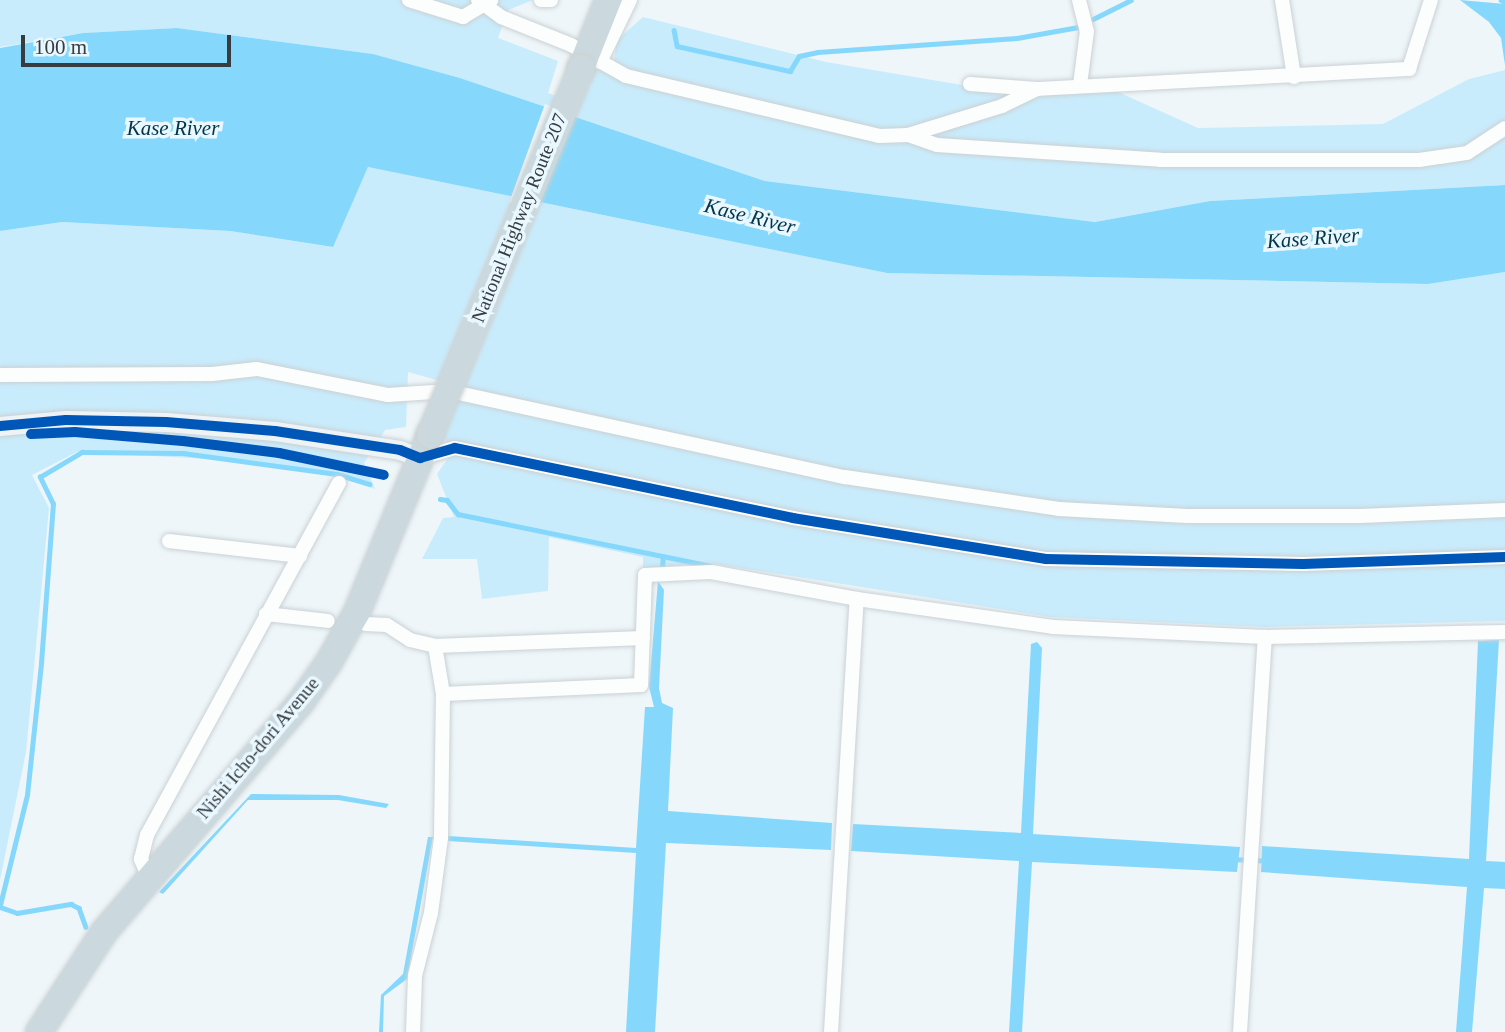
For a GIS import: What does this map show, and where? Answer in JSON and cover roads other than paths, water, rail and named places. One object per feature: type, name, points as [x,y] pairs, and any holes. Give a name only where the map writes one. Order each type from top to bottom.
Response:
[{"type":"highway","name":"National Highway Route 207","points":[[425,446],[589,61],[608,0]]},
{"type":"highway","name":"Nishi Icho-dori Avenue","points":[[40,1032],[64,988],[149,878],[301,702],[329,662],[357,612],[425,446]]},
{"type":"street","points":[[409,0],[463,17],[485,2],[501,17],[589,61],[626,76],[697,96],[879,136],[908,135],[1002,106],[1037,89]]},
{"type":"street","points":[[541,0],[551,0]]},
{"type":"street","points":[[589,61],[630,0]]},
{"type":"street","points":[[1079,0],[1087,31],[1080,85]]},
{"type":"street","points":[[1282,0],[1294,77]]},
{"type":"street","points":[[970,84],[1037,89],[1409,69],[1431,0]]},
{"type":"street","points":[[908,135],[937,145],[1160,160],[1419,160],[1467,153],[1505,128]]},
{"type":"street","points":[[0,375],[212,374],[257,369],[387,395],[449,391],[845,477],[1059,509],[1188,516],[1360,516],[1505,510]]},
{"type":"street","points":[[0,425],[66,420],[166,422],[275,431],[400,450],[425,446],[455,448],[793,518],[1046,559],[1290,564],[1505,557]]},
{"type":"street","points":[[149,878],[141,859],[146,835],[339,483]]},
{"type":"street","points":[[169,541],[300,556]]},
{"type":"street","points":[[443,694],[641,685],[645,575],[711,572],[857,600],[1052,627],[1265,637],[1505,632]]},
{"type":"street","points":[[831,1032],[857,600]]},
{"type":"street","points":[[266,614],[328,621]]},
{"type":"street","points":[[366,624],[387,625],[410,640],[435,646],[642,638]]},
{"type":"street","points":[[1240,1032],[1265,637]]},
{"type":"street","points":[[413,1032],[415,976],[431,913],[441,838],[443,694],[435,646]]},
{"type":"water","points":[[1460,0],[1505,4],[1505,65],[1501,38],[1489,22]]},
{"type":"water","name":"Kase River","points":[[177,28],[373,54],[460,78],[765,181],[1095,222],[1210,201],[1505,185],[1505,272],[1428,284],[887,273],[368,167],[333,247],[230,231],[62,222],[0,231],[0,48],[83,33]]},
{"type":"water","points":[[658,581],[664,590],[659,688],[662,703],[673,708],[668,811],[832,823],[831,850],[666,843],[655,1032],[626,1032],[636,853],[448,841],[448,836],[636,848],[645,707],[654,707],[649,687]]},
{"type":"water","points":[[1499,640],[1486,861],[1505,862],[1505,889],[1484,888],[1472,1032],[1456,1032],[1467,887],[1261,872],[1262,846],[1469,859],[1478,641]]},
{"type":"water","points":[[1037,642],[1042,648],[1033,834],[1240,847],[1237,872],[1032,862],[1022,1032],[1009,1032],[1019,861],[851,851],[853,824],[1021,833],[1031,644]]},
{"type":"water","points":[[251,794],[339,795],[389,804],[386,808],[338,800],[248,800],[163,894],[159,892]]},
{"type":"water","points":[[428,837],[433,837],[407,979],[384,996],[383,1032],[379,1032],[381,995],[403,974]]},
{"type":"waterway","points":[[1093,19],[1131,0]]},
{"type":"waterway","points":[[1501,0],[1505,2]]},
{"type":"waterway","points":[[674,30],[677,46],[790,71],[799,56],[818,52],[1017,38],[1078,27]]},
{"type":"waterway","points":[[0,905],[27,795],[41,663],[53,504],[40,477],[82,452],[183,453],[337,474],[369,484]]},
{"type":"waterway","points":[[440,499],[447,500],[458,514],[711,566]]},
{"type":"waterway","points":[[662,566],[663,557]]},
{"type":"waterway","points":[[1233,859],[1267,861]]},
{"type":"waterway","points":[[0,907],[17,913],[71,904],[79,908],[86,927]]}]
